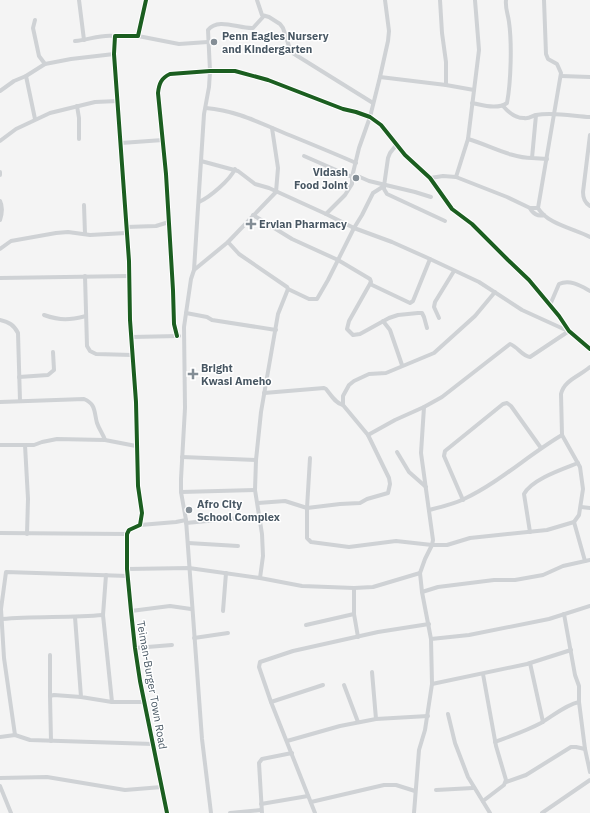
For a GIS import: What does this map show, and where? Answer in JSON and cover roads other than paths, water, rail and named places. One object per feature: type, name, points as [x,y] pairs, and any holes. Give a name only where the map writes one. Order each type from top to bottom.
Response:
[{"type":"street","points":[[79,0],[84,40]]},
{"type":"street","points":[[138,36],[146,0]]},
{"type":"street","points":[[257,0],[263,17]]},
{"type":"street","points":[[326,214],[346,195],[352,184],[352,175],[370,117],[389,31],[385,0]]},
{"type":"street","points":[[440,0],[446,62],[446,84]]},
{"type":"street","points":[[456,177],[468,139],[479,50],[475,0]]},
{"type":"street","points":[[472,103],[489,106],[503,106],[507,103],[510,73],[510,24],[506,11],[506,0]]},
{"type":"street","points":[[538,208],[561,76],[557,64],[548,59],[546,54],[544,0]]},
{"type":"street","points":[[211,813],[202,739],[191,609],[186,521],[181,492],[186,408],[184,327],[191,279],[194,270],[201,161],[209,87],[210,71],[208,30],[212,26],[224,24],[254,28],[263,17]]},
{"type":"street","points":[[263,17],[269,17],[280,24],[283,28],[291,52],[373,103]]},
{"type":"street","points":[[35,20],[33,28],[39,56],[45,64]]},
{"type":"street","points":[[74,41],[101,35],[138,36],[179,44],[208,42]]},
{"type":"street","points":[[115,36],[114,54],[130,276],[131,337],[136,402],[138,486],[142,513],[140,525]]},
{"type":"street","points":[[0,91],[14,81],[26,76],[45,64],[71,59],[114,54]]},
{"type":"street","points":[[177,336],[174,324],[166,174],[158,93],[159,83],[170,74],[235,71],[257,76],[343,109],[370,117],[381,125],[405,155],[430,178],[452,209],[472,224],[529,280],[559,316],[569,331],[590,349]]},
{"type":"street","points":[[26,76],[35,119]]},
{"type":"street","points":[[561,76],[590,77]]},
{"type":"street","points":[[380,77],[446,84],[474,90]]},
{"type":"street","points":[[0,140],[16,129],[50,113],[95,102],[118,101]]},
{"type":"street","points":[[77,106],[79,118],[79,139]]},
{"type":"street","points":[[503,106],[508,112],[515,116],[524,118],[536,115],[590,117]]},
{"type":"street","points":[[206,108],[234,112],[356,163]]},
{"type":"street","points":[[532,158],[536,115]]},
{"type":"street","points":[[194,270],[228,242],[276,192],[278,168],[272,128]]},
{"type":"street","points":[[590,135],[589,162],[583,192],[584,198],[590,206]]},
{"type":"street","points":[[468,139],[486,144],[516,157],[547,159]]},
{"type":"street","points":[[121,143],[163,140]]},
{"type":"street","points":[[397,144],[390,153],[384,190],[391,197],[445,221]]},
{"type":"street","points":[[304,156],[384,186],[414,192],[431,198]]},
{"type":"street","points":[[201,161],[236,169],[256,184],[265,186],[354,228],[392,242],[454,270],[495,292],[522,310],[569,331]]},
{"type":"street","points":[[199,202],[213,194],[227,179],[232,177],[236,169]]},
{"type":"street","points":[[430,178],[443,176],[456,177],[507,197],[530,208],[535,214],[544,215]]},
{"type":"street","points":[[228,242],[239,254],[288,289],[309,299],[317,299],[373,193],[384,186]]},
{"type":"street","points":[[0,201],[2,204],[2,216],[0,220]]},
{"type":"street","points":[[84,204],[85,234]]},
{"type":"street","points":[[530,208],[538,208],[544,215],[562,225],[590,237]]},
{"type":"street","points":[[253,215],[292,239],[338,260],[370,279],[370,284],[349,321],[347,329],[353,335],[360,334],[383,321],[398,315],[418,313],[422,313],[424,316],[427,328]]},
{"type":"street","points":[[126,227],[156,226],[168,222]]},
{"type":"street","points":[[0,249],[11,241],[56,233],[126,233]]},
{"type":"street","points":[[370,284],[410,303],[413,301],[430,259]]},
{"type":"street","points":[[439,318],[434,307],[454,270]]},
{"type":"street","points":[[85,276],[87,346],[90,351],[96,354],[132,355]]},
{"type":"street","points":[[0,278],[130,276]]},
{"type":"street","points":[[550,305],[559,284],[562,282],[578,284],[590,291]]},
{"type":"street","points":[[260,578],[263,556],[260,516],[255,490],[256,460],[264,394],[280,307],[288,289]]},
{"type":"street","points":[[343,405],[344,396],[349,385],[354,382],[366,376],[386,373],[402,365],[434,353],[476,316],[495,292]]},
{"type":"street","points":[[186,313],[207,317],[212,320],[276,330]]},
{"type":"street","points":[[44,315],[64,320],[86,316]]},
{"type":"street","points":[[0,320],[10,322],[16,327],[18,333],[20,401]]},
{"type":"street","points":[[383,321],[390,330],[402,365]]},
{"type":"street","points":[[368,435],[442,397],[510,344],[526,356],[530,357],[569,331]]},
{"type":"street","points":[[131,337],[184,336]]},
{"type":"street","points":[[19,377],[48,375],[52,373],[54,370],[53,352]]},
{"type":"street","points":[[310,458],[307,538],[311,542],[349,547],[396,541],[447,545],[470,538],[547,530],[574,522],[579,515],[583,489],[581,470],[562,435],[560,416],[561,394],[562,388],[566,384],[590,367]]},
{"type":"street","points":[[258,503],[285,501],[307,508],[360,503],[367,499],[388,493],[390,484],[389,478],[368,435],[343,405],[335,400],[326,389],[264,394]]},
{"type":"street","points":[[0,402],[84,399],[90,402],[93,407],[105,440]]},
{"type":"street","points":[[463,500],[444,456],[445,451],[503,404],[507,403],[511,406],[541,448]]},
{"type":"street","points":[[414,813],[419,750],[428,716],[432,684],[431,639],[420,573],[433,540],[421,453],[424,407]]},
{"type":"street","points":[[429,510],[463,500],[508,473],[541,448],[562,435]]},
{"type":"street","points":[[0,445],[34,445],[57,439],[105,440],[136,446]]},
{"type":"street","points":[[26,445],[28,499],[27,534]]},
{"type":"street","points":[[397,452],[409,472],[426,487]]},
{"type":"street","points":[[182,457],[256,460]]},
{"type":"street","points":[[530,532],[524,494],[526,490],[536,483],[578,463]]},
{"type":"street","points":[[181,492],[255,490]]},
{"type":"street","points":[[581,507],[590,508]]},
{"type":"street","points":[[0,533],[127,534],[130,530],[140,525],[260,516]]},
{"type":"street","points":[[422,592],[438,587],[494,580],[515,580],[543,575],[563,566],[588,561],[574,522]]},
{"type":"street","name":"Teiman-Burger Town Road","points":[[127,534],[127,569],[135,648],[167,813]]},
{"type":"street","points":[[188,543],[238,546]]},
{"type":"street","points":[[127,569],[189,568],[260,578],[302,586],[354,588],[373,587],[420,573]]},
{"type":"street","points":[[0,572],[128,576]]},
{"type":"street","points":[[6,572],[2,595],[2,658],[15,735]]},
{"type":"street","points":[[223,611],[226,573]]},
{"type":"street","points":[[106,575],[103,614],[112,702]]},
{"type":"street","points":[[354,588],[354,614],[358,637]]},
{"type":"street","points":[[131,611],[170,606],[191,609]]},
{"type":"street","points":[[431,639],[469,635],[549,619],[590,606]]},
{"type":"street","points":[[2,618],[75,617],[103,614]]},
{"type":"street","points":[[306,625],[354,614]]},
{"type":"street","points":[[564,614],[575,675],[579,686],[579,702],[585,749],[590,772]]},
{"type":"street","points":[[75,617],[81,697]]},
{"type":"street","points":[[314,813],[259,667],[262,660],[293,651],[428,624]]},
{"type":"street","points":[[194,638],[228,633]]},
{"type":"street","points":[[135,648],[172,646]]},
{"type":"street","points":[[432,684],[530,663],[571,650]]},
{"type":"street","points":[[50,655],[51,741]]},
{"type":"street","points":[[530,663],[543,722]]},
{"type":"street","points":[[372,672],[376,719]]},
{"type":"street","points":[[483,674],[495,742],[506,782]]},
{"type":"street","points":[[271,702],[323,685]]},
{"type":"street","points":[[344,685],[358,722]]},
{"type":"street","points":[[50,696],[81,697],[112,702],[145,702]]},
{"type":"street","points":[[495,742],[524,732],[543,722],[568,705],[579,702]]},
{"type":"street","points":[[448,714],[455,743],[468,778],[490,813]]},
{"type":"street","points":[[287,741],[358,722],[376,719],[428,716]]},
{"type":"street","points":[[0,737],[15,735],[30,740],[153,744]]},
{"type":"street","points":[[483,801],[506,782],[526,775],[571,747],[585,749]]},
{"type":"street","points":[[230,813],[262,811],[258,763],[262,759],[292,753]]},
{"type":"street","points":[[0,778],[46,777],[125,790],[162,787]]},
{"type":"street","points":[[542,813],[590,780]]},
{"type":"street","points":[[310,802],[384,785],[396,785],[415,791]]},
{"type":"street","points":[[0,786],[11,813]]},
{"type":"street","points":[[436,790],[473,788]]},
{"type":"street","points":[[261,804],[308,796]]},
{"type":"place","name":"Penn Eagles Nursery and Kindergarten","points":[[214,42]]},
{"type":"place","name":"Vidash Food Joint","points":[[356,178]]},
{"type":"place","name":"Ervian Pharmacy","points":[[251,224]]},
{"type":"place","name":"Bright Kwasi Ameho","points":[[193,374]]},
{"type":"place","name":"Afro City School Complex","points":[[189,510]]}]
